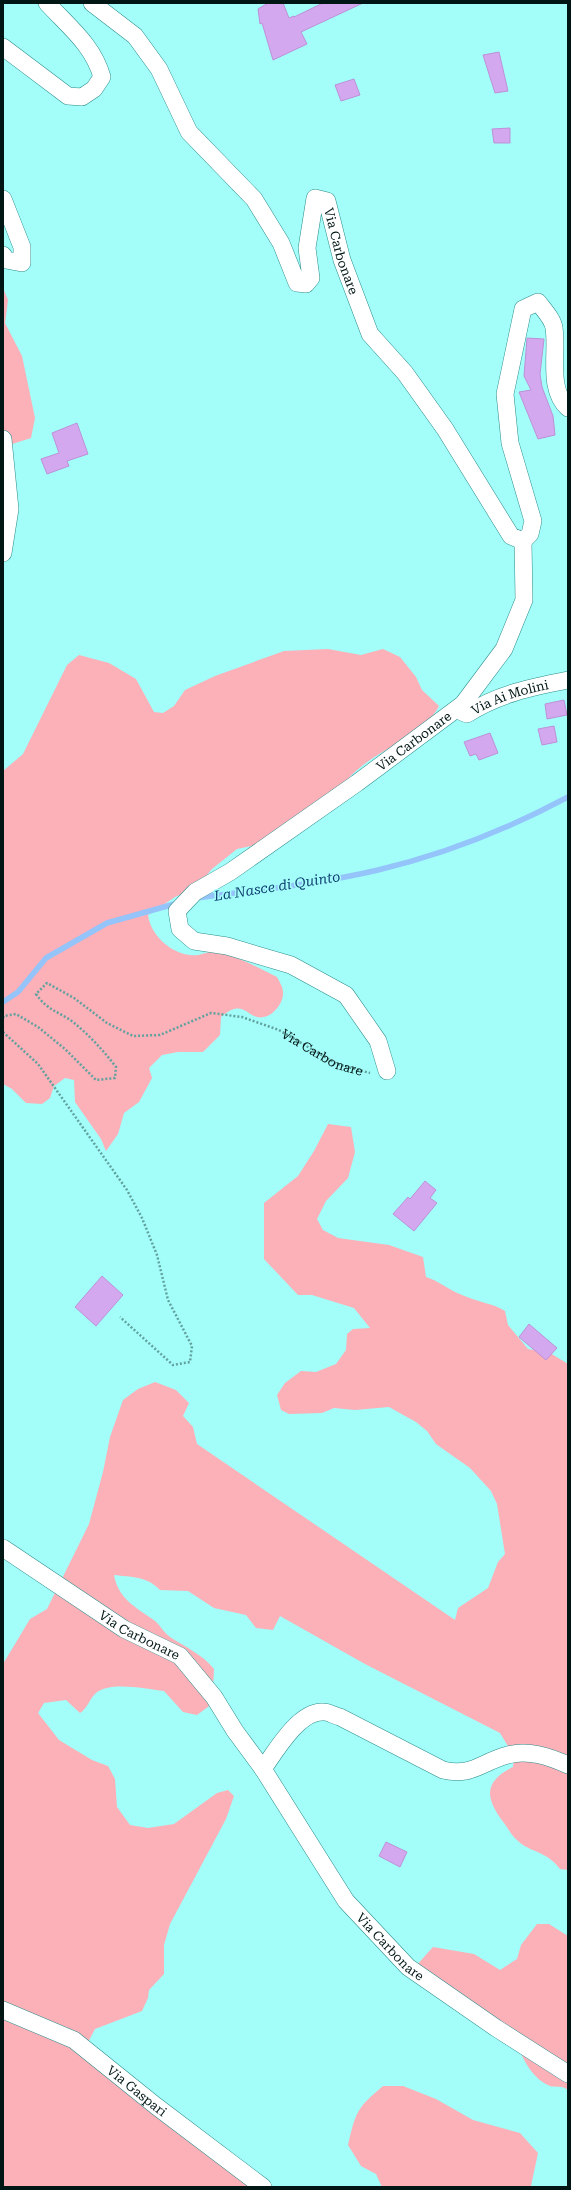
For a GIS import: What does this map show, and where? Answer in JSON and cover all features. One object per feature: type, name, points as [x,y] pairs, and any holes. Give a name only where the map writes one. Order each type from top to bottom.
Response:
[{"type":"street","points":[[3,47],[68,96],[82,98],[94,89],[102,77],[98,63],[86,42],[47,3]]},
{"type":"street","name":"Via Carbonare","points":[[92,3],[135,36],[159,69],[189,132],[254,199],[269,221],[281,243],[297,283],[306,284],[311,278],[307,248],[315,198],[327,201],[342,260],[370,334],[405,373],[445,429],[511,536],[523,541]]},
{"type":"street","points":[[3,199],[22,248],[22,263],[6,260],[3,255]]},
{"type":"street","name":"Via Carbonare","points":[[387,1071],[378,1041],[346,995],[291,966],[227,946],[194,941],[180,929],[176,911],[196,892],[230,872],[357,783],[463,704],[504,649],[524,600],[523,541],[530,534],[533,521],[510,443],[505,394],[523,309],[538,302],[554,326],[554,372],[562,402],[568,408]]},
{"type":"street","points":[[3,439],[10,508],[3,553]]},
{"type":"street","name":"Via Ai Molini","points":[[463,704],[462,712],[467,714],[485,702],[524,689],[568,680]]},
{"type":"street","name":"Via Carbonare","points":[[3,1548],[124,1629],[180,1656],[214,1697],[235,1731],[263,1769],[346,1901],[408,1967],[496,2028],[568,2074]]},
{"type":"street","points":[[263,1769],[292,1728],[309,1716],[322,1712],[340,1717],[442,1770],[456,1773],[474,1770],[508,1754],[527,1753],[544,1756],[568,1765]]},
{"type":"street","name":"Via Gaspari","points":[[3,2010],[74,2040],[156,2106],[263,2187]]},
{"type":"path","name":"Via Carbonare","points":[[3,1018],[4,1016],[16,1014],[38,1027],[65,1049],[96,1080],[115,1078],[116,1066],[99,1045],[72,1021],[45,1006],[36,994],[47,983],[74,998],[107,1024],[133,1036],[160,1035],[211,1013],[242,1017],[279,1030],[337,1064],[367,1073],[387,1071]]},
{"type":"path","points":[[3,1032],[38,1064],[127,1190],[142,1218],[157,1255],[168,1300],[192,1346],[190,1362],[173,1365],[120,1317]]},
{"type":"shaded area","points":[[3,288],[8,300],[5,323],[22,356],[35,418],[31,438],[3,447]]},
{"type":"shaded area","points":[[328,649],[361,655],[383,649],[400,657],[416,677],[422,690],[439,706],[419,729],[363,765],[351,776],[342,788],[265,843],[237,849],[212,869],[196,888],[175,897],[148,915],[157,935],[175,951],[193,955],[217,952],[240,959],[277,977],[282,988],[283,996],[278,1008],[268,1016],[253,1016],[241,1009],[229,1011],[221,1017],[220,1035],[203,1052],[178,1052],[162,1055],[149,1068],[152,1078],[139,1102],[124,1113],[118,1134],[106,1151],[101,1139],[75,1102],[74,1080],[65,1078],[54,1086],[50,1098],[42,1104],[26,1103],[12,1089],[3,1084],[3,771],[23,754],[67,665],[79,655],[109,663],[136,679],[154,712],[163,713],[174,706],[185,690],[215,676],[284,651]]},
{"type":"shaded area","points":[[328,1124],[351,1127],[355,1152],[348,1178],[326,1201],[317,1219],[323,1230],[338,1238],[389,1245],[423,1257],[426,1277],[462,1295],[505,1311],[508,1325],[528,1349],[550,1353],[568,1364],[568,1870],[560,1869],[549,1858],[517,1840],[493,1806],[490,1791],[492,1785],[503,1773],[513,1767],[514,1756],[500,1733],[365,1664],[280,1616],[273,1630],[256,1628],[246,1615],[214,1608],[188,1591],[160,1590],[155,1585],[144,1580],[114,1575],[116,1583],[124,1597],[129,1602],[155,1621],[168,1635],[199,1655],[214,1669],[212,1704],[197,1715],[183,1712],[164,1691],[128,1687],[110,1687],[102,1689],[96,1693],[85,1709],[80,1713],[66,1700],[44,1703],[38,1713],[59,1740],[92,1760],[108,1766],[115,1779],[117,1807],[130,1825],[148,1828],[174,1824],[217,1793],[228,1790],[234,1796],[226,1819],[170,1924],[164,1945],[164,1974],[149,1990],[148,1998],[142,2011],[95,2029],[83,2052],[262,2187],[3,2187],[3,1664],[30,1619],[47,1609],[89,1524],[103,1472],[110,1437],[123,1400],[138,1389],[155,1382],[176,1390],[189,1403],[183,1416],[193,1427],[197,1444],[455,1620],[458,1608],[488,1588],[498,1562],[505,1554],[497,1504],[491,1491],[470,1468],[436,1444],[427,1431],[416,1422],[389,1407],[355,1410],[334,1408],[322,1413],[289,1414],[281,1410],[277,1395],[285,1383],[301,1371],[316,1372],[336,1364],[346,1350],[347,1334],[353,1329],[370,1328],[354,1308],[312,1295],[298,1295],[264,1259],[264,1203],[298,1176],[314,1151]]},
{"type":"shaded area","points":[[537,1924],[549,1924],[568,1936],[568,2090],[550,2086],[543,2082],[527,2065],[513,2036],[469,2020],[416,1966],[433,1947],[474,1954],[500,1970],[517,1959],[521,1945]]},
{"type":"shaded area","points":[[383,2086],[403,2086],[436,2099],[473,2120],[520,2133],[538,2153],[531,2186],[382,2187],[376,2174],[361,2166],[348,2145],[353,2125],[359,2111],[363,2105]]},
{"type":"building","points":[[268,3],[283,3],[289,18],[323,3],[363,3],[301,32],[307,44],[273,60],[262,23],[260,24],[258,9]]},
{"type":"building","points":[[499,52],[508,91],[495,93],[483,55]]},
{"type":"building","points":[[354,79],[360,95],[341,101],[335,85]]},
{"type":"building","points":[[510,128],[510,143],[494,143],[492,129]]},
{"type":"building","points":[[527,338],[544,339],[540,374],[542,387],[553,416],[555,435],[538,439],[519,392],[531,390],[524,376]]},
{"type":"building","points":[[77,423],[88,454],[67,461],[69,466],[47,474],[41,459],[59,453],[52,433]]},
{"type":"building","points":[[564,700],[567,715],[547,719],[545,704]]},
{"type":"building","points":[[554,726],[557,742],[542,745],[538,729]]},
{"type":"building","points":[[490,733],[498,753],[479,760],[476,754],[470,756],[464,742]]},
{"type":"building","points":[[425,1181],[436,1190],[430,1198],[437,1203],[414,1231],[393,1214],[408,1197],[410,1199]]},
{"type":"building","points":[[102,1276],[123,1295],[96,1326],[75,1307]]},
{"type":"building","points":[[529,1324],[557,1348],[546,1360],[519,1337]]},
{"type":"building","points":[[386,1842],[407,1852],[400,1867],[379,1856]]},
{"type":"waterway","name":"La Nasce di Quinto","points":[[197,898],[333,879],[402,864],[475,840],[568,797]]},
{"type":"waterway","name":"La Nasce di Quinto","points":[[3,1002],[18,992],[46,958],[107,923],[178,903]]}]
